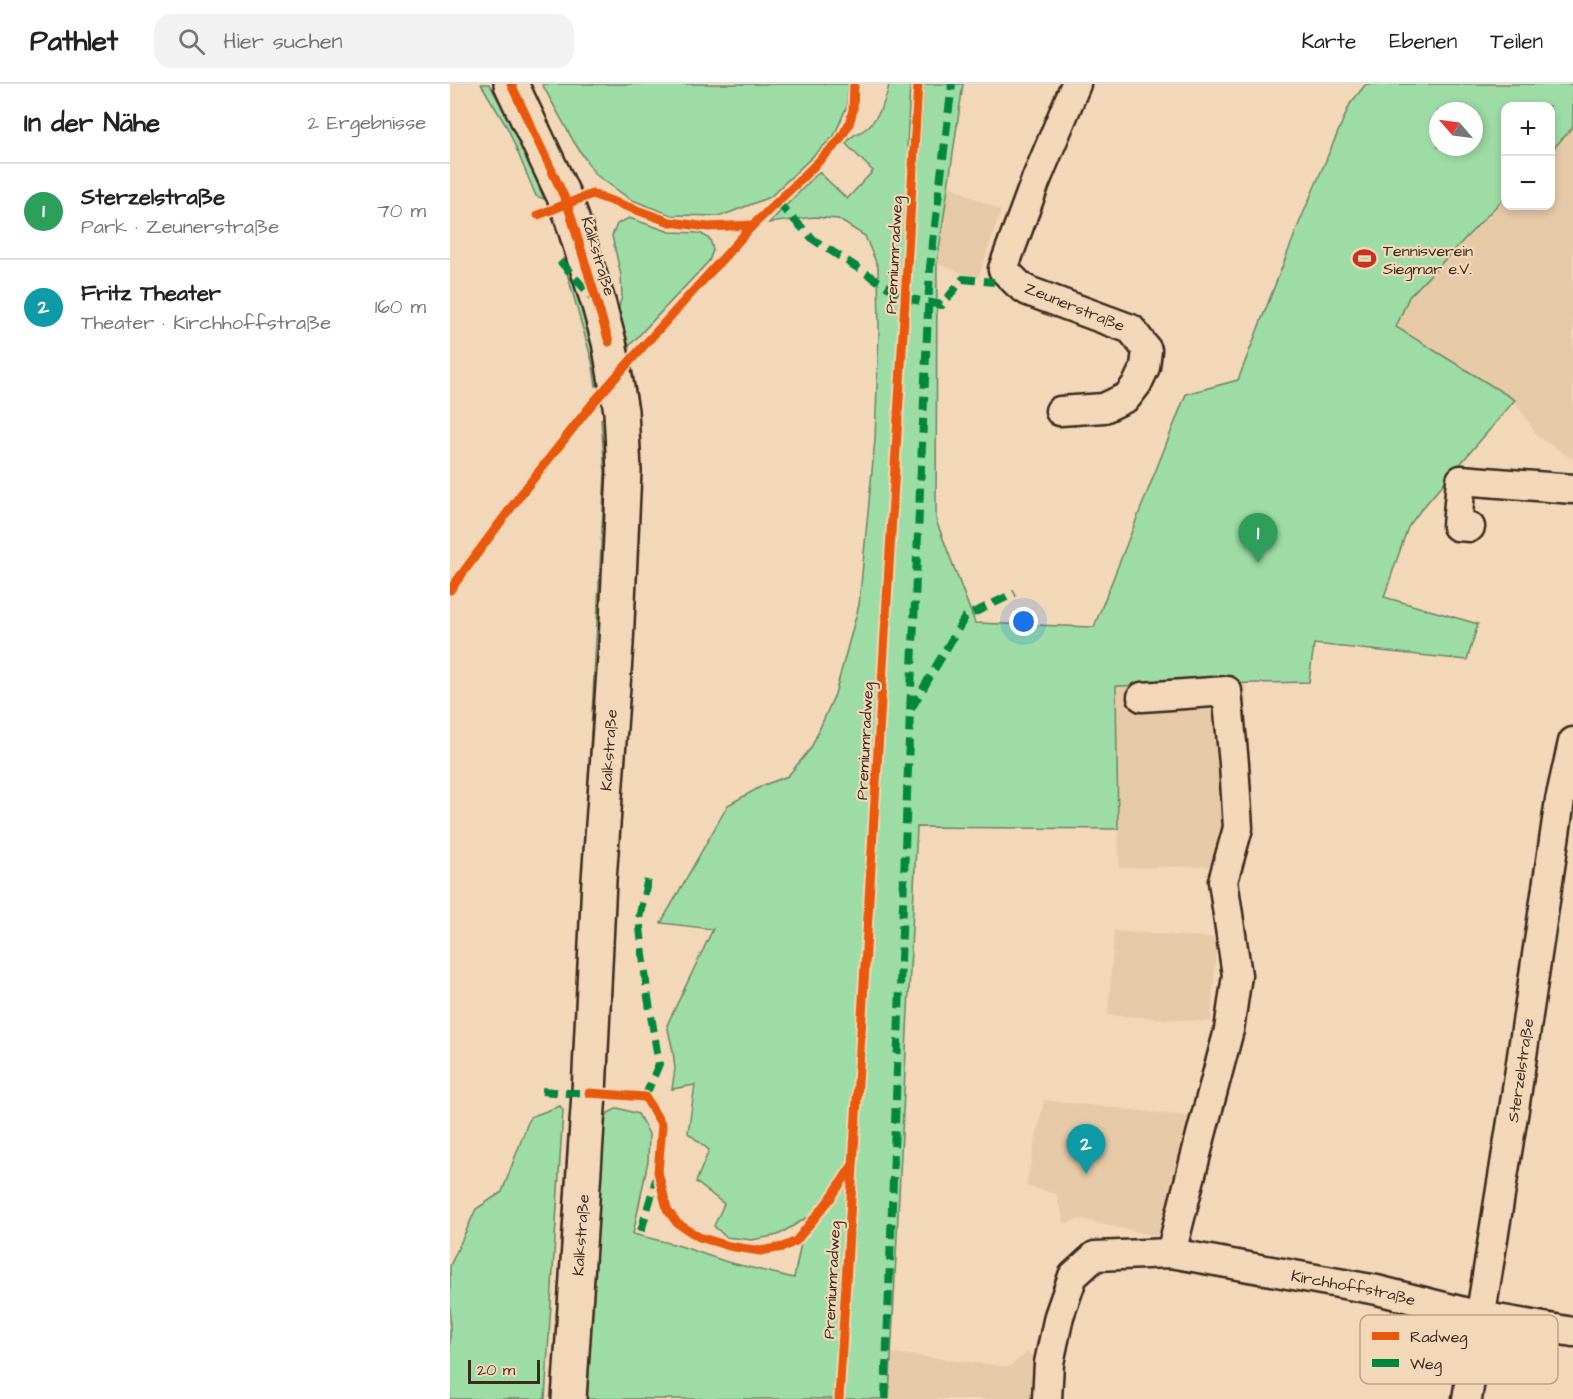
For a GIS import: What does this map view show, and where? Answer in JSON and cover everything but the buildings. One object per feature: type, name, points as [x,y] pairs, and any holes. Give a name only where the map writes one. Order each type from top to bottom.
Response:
[{"type":"main road","name":"Kalkstraße","points":[[511,84],[567,202],[609,342],[621,411],[624,471],[616,644],[599,880],[589,1093],[569,1399]]},
{"type":"street","name":"Zeunerstraße","points":[[1060,411],[1104,408],[1127,397],[1145,368],[1147,350],[1131,329],[1028,291],[1003,268],[1076,84]]},
{"type":"street","points":[[1470,526],[1457,526],[1461,480],[1573,489]]},
{"type":"street","points":[[1142,697],[1227,691],[1238,828],[1223,881],[1237,975],[1229,1030],[1171,1253]]},
{"type":"street","name":"Sterzelstraße","points":[[1480,1315],[1515,1103],[1542,911],[1562,863],[1560,800],[1573,742]]},
{"type":"street","name":"Kirchhoffstraße","points":[[1047,1399],[1049,1363],[1059,1316],[1073,1276],[1095,1256],[1171,1253],[1377,1290],[1476,1315]]},
{"type":"street","name":"Kirchhoffstraße","points":[[1558,1329],[1573,1332]]},
{"type":"street","name":"Sterzelstraße","points":[[1467,1399],[1469,1384]]},
{"type":"shaded area","points":[[1573,127],[1573,459],[1538,437],[1514,400],[1396,328],[1409,297],[1501,201],[1501,210],[1555,210],[1555,147]]},
{"type":"shaded area","points":[[948,185],[1001,211],[978,278],[937,264]]},
{"type":"shaded area","points":[[1246,684],[1249,851],[1223,866],[1119,868],[1116,686]]},
{"type":"shaded area","points":[[1114,931],[1217,938],[1211,1022],[1108,1015]]},
{"type":"shaded area","points":[[1044,1100],[1194,1117],[1168,1222],[1156,1236],[1080,1219],[1065,1224],[1056,1194],[1026,1186]]},
{"type":"shaded area","points":[[1028,1352],[1039,1366],[1036,1399],[889,1399],[892,1353],[1009,1367]]},
{"type":"green space","points":[[481,84],[489,84],[513,126],[544,199],[536,196],[508,129]]},
{"type":"green space","points":[[542,84],[848,84],[847,106],[834,136],[770,197],[721,216],[671,215],[630,199],[595,174],[574,142]]},
{"type":"green space","points":[[889,84],[910,84],[907,147],[920,148],[924,84],[963,84],[937,264],[936,520],[975,623],[1094,627],[1186,394],[1238,380],[1300,221],[1350,104],[1366,84],[1573,84],[1573,127],[1555,147],[1555,102],[1501,102],[1501,201],[1409,297],[1396,327],[1515,400],[1408,527],[1384,597],[1478,624],[1467,660],[1314,644],[1309,682],[1116,686],[1118,829],[917,827],[889,1399],[585,1399],[603,1125],[608,1113],[618,1108],[638,1114],[649,1134],[648,1161],[633,1234],[677,1245],[727,1262],[794,1278],[806,1218],[778,1235],[752,1240],[726,1237],[714,1226],[724,1204],[696,1182],[709,1150],[688,1133],[695,1085],[672,1089],[675,1069],[667,1025],[713,929],[661,923],[728,805],[764,785],[788,776],[811,748],[835,694],[859,605],[875,440],[879,333],[878,267],[865,236],[838,219],[814,217],[769,223],[819,172],[847,199],[873,171],[846,144],[851,137],[865,130],[872,123],[886,96]]},
{"type":"green space","points":[[629,218],[670,232],[700,233],[710,239],[713,250],[709,261],[629,346],[617,312],[622,297],[621,275],[612,236],[617,224]]},
{"type":"green space","points":[[567,273],[581,295],[602,378],[596,386],[592,361]]},
{"type":"green space","points":[[607,414],[610,471],[579,1054],[573,1065],[605,473],[601,419]]},
{"type":"green space","points":[[560,1106],[563,1110],[545,1399],[450,1399],[450,1266],[476,1209],[502,1192],[530,1117]]},
{"type":"marked path","points":[[885,1399],[910,712],[930,267],[952,84]]},
{"type":"marked path","points":[[777,202],[814,240],[905,298],[942,305],[963,279],[994,282]]},
{"type":"marked path","points":[[560,261],[592,297]]},
{"type":"marked path","points":[[911,709],[965,617],[1015,593]]},
{"type":"marked path","points":[[645,1097],[659,1064],[647,991],[639,918],[649,874]]},
{"type":"marked path","points":[[542,1091],[589,1093]]},
{"type":"marked path","points":[[641,1231],[657,1176]]},
{"type":"cycle path","points":[[511,84],[567,203],[609,342]]},
{"type":"cycle path","points":[[450,590],[592,404],[753,225],[839,141],[849,124],[853,110],[854,84]]},
{"type":"cycle path","name":"Premiumradweg","points":[[839,1399],[918,84]]},
{"type":"cycle path","points":[[538,215],[592,194],[670,222],[708,227],[753,225]]},
{"type":"cycle path","name":"Premiumradweg","points":[[589,1093],[645,1097],[662,1125],[658,1172],[667,1209],[677,1223],[699,1237],[729,1246],[760,1251],[783,1247],[796,1241],[830,1199],[852,1166]]},
{"type":"place","name":"Tennisverein Siegmar e.V.","points":[[1365,259]]},
{"type":"place","name":"Sterzelstraße","points":[[1258,563]]},
{"type":"place","name":"Fritz Theater","points":[[1086,1174]]}]
